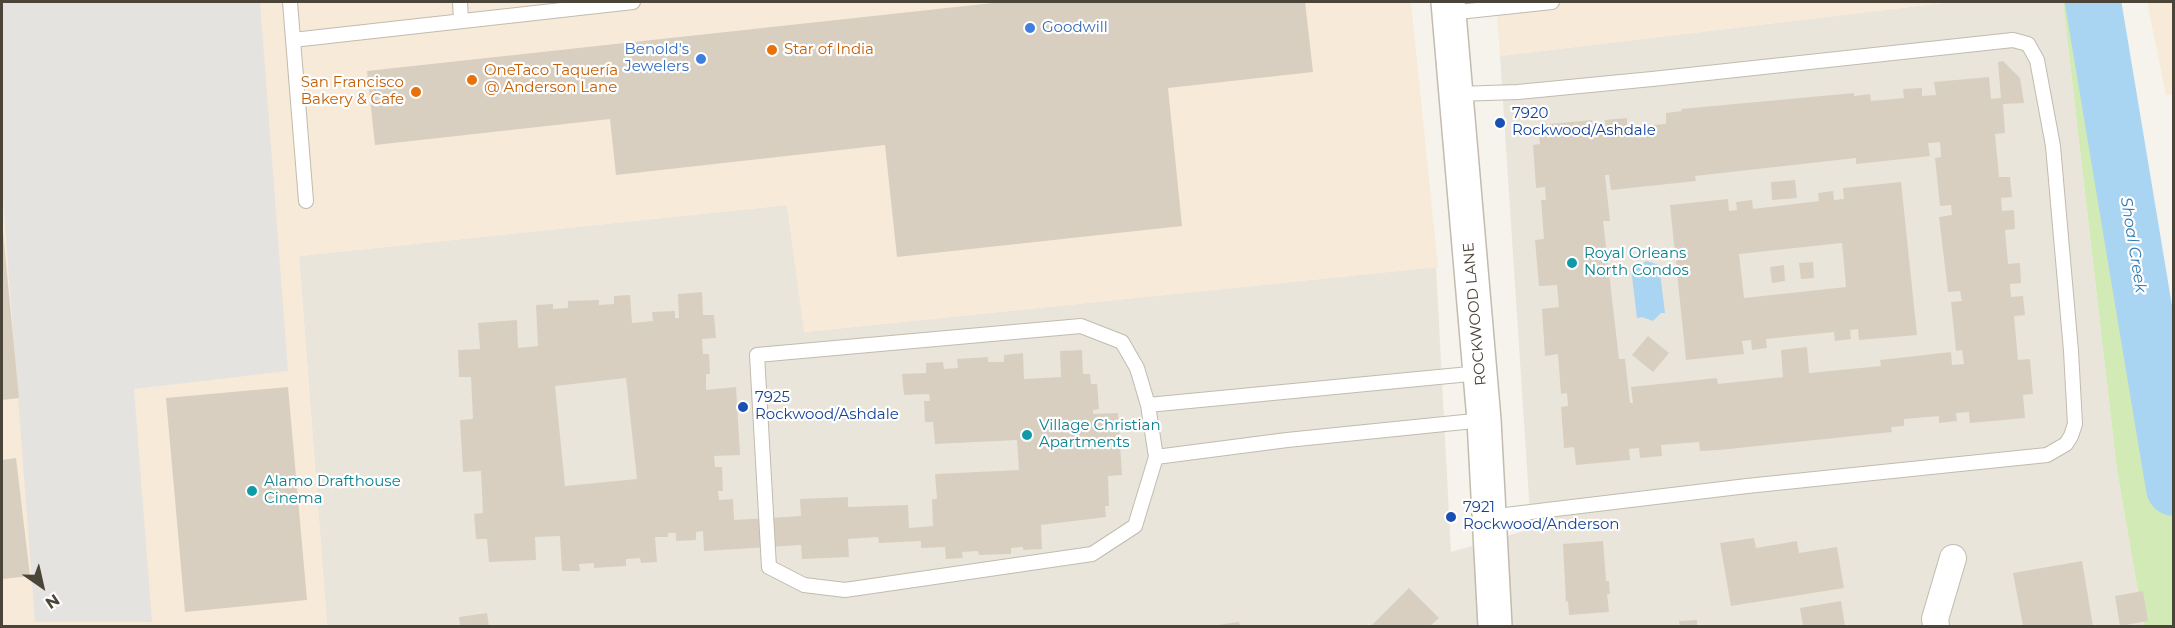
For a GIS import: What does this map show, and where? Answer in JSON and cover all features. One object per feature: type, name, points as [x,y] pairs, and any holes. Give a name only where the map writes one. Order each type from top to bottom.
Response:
[{"type":"street","name":"ROCKWOOD LANE","points":[[1448,7],[1484,420],[1495,627]]},
{"type":"street","points":[[1936,627],[1935,619],[1953,558]]},
{"type":"lane","points":[[290,2],[306,201]]},
{"type":"lane","points":[[460,2],[461,21]]},
{"type":"lane","points":[[293,40],[633,2]]},
{"type":"lane","points":[[1448,7],[1552,2]]},
{"type":"lane","points":[[1456,94],[1518,92],[1663,78],[2013,40],[2028,44],[2037,60],[2054,146],[2071,351],[2074,424],[2066,444],[2047,455],[1759,484],[1489,516]]},
{"type":"lane","points":[[1082,326],[1122,342],[1137,368],[1148,405],[1156,457],[1136,526],[1092,554],[844,590],[804,585],[769,567],[757,355],[1082,326]]},
{"type":"lane","points":[[1148,405],[1480,373]]},
{"type":"lane","points":[[1156,457],[1287,440],[1484,420]]},
{"type":"shaded area","points":[[2,2],[1411,2],[1438,267],[804,332],[787,205],[299,256],[327,626],[2,626]]},
{"type":"shaded area","points":[[2,2],[260,2],[288,371],[134,389],[152,622],[35,622],[2,185]]},
{"type":"shaded area","points":[[1496,2],[1951,2],[1500,56]]},
{"type":"shaded area","points":[[1951,2],[2063,2],[2117,470],[2144,626],[327,626],[299,256],[787,205],[805,332],[1436,267],[1451,552],[1531,529],[1500,56]]},
{"type":"shaded area","points":[[2147,2],[2173,2],[2173,94],[2166,95]]},
{"type":"green space","points":[[2063,2],[2112,2],[2112,14],[2173,336],[2173,626],[2144,626],[2117,470]]},
{"type":"water","points":[[1647,261],[1659,265],[1665,313],[1661,313],[1653,321],[1642,317],[1637,318],[1631,268]]},
{"type":"building","points":[[1002,2],[1305,2],[1313,72],[1168,88],[1182,226],[897,257],[885,145],[616,175],[610,119],[375,145],[367,71]]},
{"type":"building","name":"Royal Orleans North Condos","points":[[2003,61],[2020,78],[2024,103],[2003,104],[2005,133],[1995,134],[1999,177],[2010,177],[2012,197],[2001,198],[2002,211],[2014,210],[2015,229],[2005,230],[2008,264],[2020,263],[2021,283],[2010,284],[2011,297],[2023,296],[2025,315],[2014,316],[2018,360],[2030,359],[2033,394],[2023,395],[2025,418],[1970,423],[1969,412],[1956,413],[1957,421],[1939,423],[1939,416],[1904,419],[1904,426],[1891,427],[1892,432],[1719,450],[1700,451],[1699,442],[1661,445],[1662,456],[1640,458],[1639,448],[1629,449],[1630,460],[1576,465],[1574,447],[1564,448],[1561,407],[1568,406],[1567,393],[1561,394],[1558,354],[1545,356],[1542,309],[1559,307],[1557,285],[1539,286],[1535,240],[1544,239],[1541,200],[1546,200],[1545,187],[1536,188],[1533,145],[1540,144],[1538,125],[1592,120],[1593,132],[1606,131],[1605,120],[1627,118],[1627,127],[1666,124],[1666,113],[1682,111],[1681,109],[1854,93],[1854,96],[1870,94],[1871,101],[1904,98],[1903,89],[1922,88],[1922,96],[1936,95],[1934,82],[1989,77],[1991,99],[2001,98],[1998,62]],"holes":[[[1940,142],[1941,157],[1935,158],[1940,206],[1951,205],[1952,215],[1939,217],[1948,292],[1960,291],[1962,301],[1951,302],[1956,351],[1962,350],[1964,364],[1952,365],[1951,352],[1880,360],[1881,366],[1809,373],[1807,347],[1781,350],[1783,377],[1718,384],[1717,378],[1631,387],[1633,403],[1630,403],[1625,359],[1619,359],[1603,221],[1610,221],[1605,175],[1609,175],[1611,190],[1696,181],[1695,176],[1856,158],[1856,164],[1930,156],[1928,143]]]},
{"type":"building","points":[[1795,180],[1797,198],[1772,200],[1771,182]]},
{"type":"building","name":"Royal Orleans North Condos","points":[[1901,182],[1917,335],[1859,340],[1858,329],[1850,330],[1851,339],[1835,341],[1834,332],[1766,339],[1767,348],[1752,350],[1751,340],[1742,341],[1744,354],[1686,360],[1670,205],[1728,199],[1729,211],[1737,210],[1736,202],[1752,200],[1753,209],[1819,201],[1818,193],[1833,191],[1834,200],[1844,199],[1843,188]],"holes":[[[1842,243],[1846,287],[1744,298],[1739,254]]]},
{"type":"building","points":[[2,232],[19,398],[2,400]]},
{"type":"building","points":[[1813,262],[1814,278],[1801,279],[1799,263]]},
{"type":"building","points":[[1784,265],[1785,281],[1772,283],[1770,267]]},
{"type":"building","name":"Village Christian Apartments","points":[[702,292],[703,315],[714,315],[716,338],[702,339],[703,354],[709,354],[710,374],[706,374],[706,390],[736,387],[740,455],[714,456],[715,467],[722,467],[723,491],[718,491],[719,500],[733,499],[734,520],[801,516],[800,499],[848,497],[848,507],[908,505],[909,528],[933,526],[932,499],[937,499],[935,474],[1019,470],[1017,440],[935,444],[933,422],[925,422],[924,401],[930,401],[929,394],[904,395],[902,374],[926,373],[926,363],[943,362],[944,369],[958,368],[957,359],[988,357],[988,362],[1004,362],[1004,355],[1023,353],[1024,379],[1061,377],[1060,351],[1082,350],[1083,374],[1090,374],[1091,384],[1097,384],[1099,409],[1093,410],[1093,414],[1118,413],[1122,475],[1108,476],[1109,506],[1105,506],[1106,517],[1041,525],[1042,549],[1011,548],[1011,554],[979,555],[978,551],[962,552],[963,558],[946,559],[945,547],[921,548],[921,541],[879,543],[878,537],[848,539],[849,557],[802,559],[801,545],[704,551],[703,531],[696,532],[696,540],[676,541],[676,533],[668,533],[668,537],[655,537],[657,562],[641,563],[640,558],[626,559],[626,566],[594,568],[594,563],[579,564],[580,571],[562,571],[560,536],[535,537],[536,560],[489,562],[487,539],[476,539],[474,514],[483,513],[481,471],[463,472],[460,420],[473,419],[471,377],[459,377],[458,350],[480,349],[478,323],[517,320],[518,348],[538,346],[536,305],[553,304],[553,309],[568,308],[568,301],[599,300],[599,305],[614,304],[614,296],[630,295],[632,323],[653,321],[652,312],[675,311],[675,318],[679,318],[678,294]],"holes":[[[626,378],[637,479],[565,486],[555,386]]]},
{"type":"building","points":[[1648,336],[1669,353],[1653,372],[1632,355]]},
{"type":"building","points":[[288,387],[307,600],[185,612],[166,398]]},
{"type":"building","points":[[16,458],[30,576],[2,579],[2,460]]},
{"type":"building","points":[[1754,538],[1756,548],[1797,541],[1799,553],[1837,547],[1844,588],[1731,606],[1720,543]]},
{"type":"building","points":[[1603,541],[1606,581],[1609,581],[1610,594],[1607,594],[1609,612],[1569,615],[1568,601],[1566,602],[1563,544]]},
{"type":"building","points":[[2082,561],[2093,626],[2023,626],[2013,573]]},
{"type":"building","points":[[1409,588],[1439,618],[1430,626],[1371,626]]},
{"type":"building","points":[[2143,591],[2148,621],[2120,626],[2115,596]]},
{"type":"building","points":[[1841,601],[1845,626],[1803,626],[1800,608]]},
{"type":"building","points":[[487,613],[489,626],[460,626],[459,617]]},
{"type":"building","points":[[1697,620],[1697,626],[1680,626],[1679,621]]},
{"type":"building","points":[[1239,622],[1240,626],[1218,626],[1218,625]]},
{"type":"waterway","name":"Shoal Creek","points":[[2093,2],[2174,488]]},
{"type":"place","name":"Goodwill","points":[[1030,28]]},
{"type":"place","name":"Star of India","points":[[772,50]]},
{"type":"place","name":"Benold's Jewelers","points":[[701,59]]},
{"type":"place","name":"OneTaco Taquería @ Anderson Lane","points":[[472,80]]},
{"type":"place","name":"San Francisco Bakery & Cafe","points":[[416,92]]},
{"type":"place","name":"7920 Rockwood/Ashdale","points":[[1500,123]]},
{"type":"place","name":"Royal Orleans North Condos","points":[[1572,263]]},
{"type":"place","name":"7925 Rockwood/Ashdale","points":[[743,407]]},
{"type":"place","name":"Village Christian Apartments","points":[[1027,435]]},
{"type":"place","name":"Alamo Drafthouse Cinema","points":[[252,491]]},
{"type":"place","name":"7921 Rockwood/Anderson","points":[[1451,517]]}]
